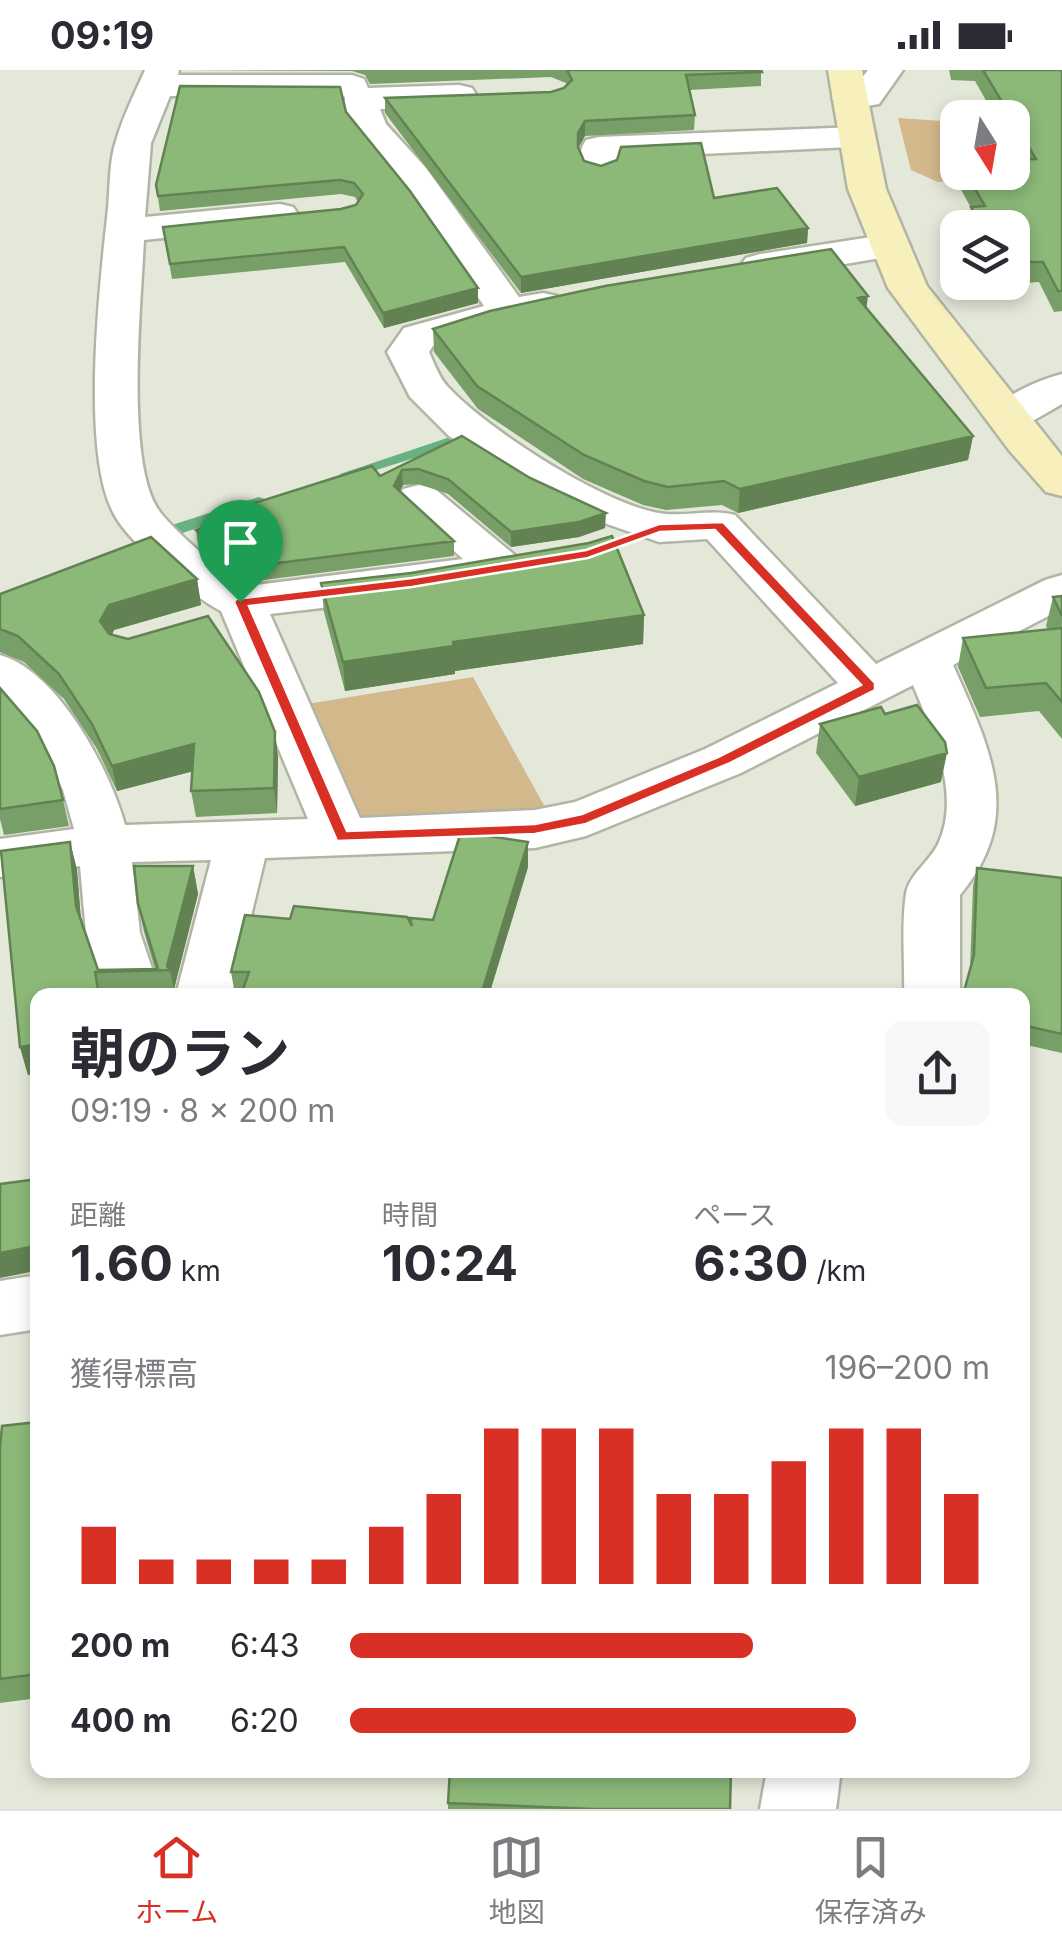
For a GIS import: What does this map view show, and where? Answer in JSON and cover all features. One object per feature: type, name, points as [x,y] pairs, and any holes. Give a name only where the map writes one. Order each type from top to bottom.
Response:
[{"type":"street","points":[[847,84],[866,96],[886,70]]},
{"type":"street","points":[[342,837],[242,607],[211,587],[135,512],[118,434],[117,381],[133,143],[158,78],[352,86]]},
{"type":"street","points":[[847,84],[867,189],[908,288],[1062,483]]},
{"type":"street","points":[[494,94],[361,99],[368,125],[407,145],[432,196],[488,255],[509,311]]},
{"type":"street","points":[[598,148],[857,138]]},
{"type":"street","points":[[126,230],[302,213],[285,176]]},
{"type":"street","points":[[716,273],[891,246]]},
{"type":"street","points":[[584,297],[509,311],[418,336],[408,352],[425,388],[464,427],[571,496],[659,528]]},
{"type":"street","points":[[1007,417],[1062,387]]},
{"type":"street","points":[[188,628],[242,607],[518,564],[419,499]]},
{"type":"street","points":[[606,547],[659,528],[719,525],[870,686]]},
{"type":"street","points":[[0,858],[104,844],[535,829],[586,818],[723,761],[1062,590]]},
{"type":"street","points":[[926,658],[969,767],[975,818],[949,875],[932,890],[932,988]]},
{"type":"street","points":[[0,672],[42,712],[70,750],[92,792],[104,844],[112,933],[130,988]]},
{"type":"street","points":[[206,988],[243,840]]},
{"type":"street","points":[[0,1308],[30,1303]]},
{"type":"street","points":[[798,1809],[803,1778]]},
{"type":"shaded area","points":[[898,118],[940,121],[940,182],[911,170]]},
{"type":"shaded area","points":[[473,677],[546,809],[418,825],[364,823],[307,704]]},
{"type":"building","points":[[567,70],[761,70],[686,75],[695,115],[585,121],[578,133],[578,147],[584,161],[601,166],[617,160],[621,147],[701,143],[714,198],[777,188],[808,228],[521,277],[385,98],[551,92],[572,80]]},
{"type":"building","points":[[983,70],[1062,70],[1062,291],[1058,291],[1043,262],[1030,262],[1030,210],[971,207],[985,206],[976,190],[1030,190],[1030,159],[1036,159],[1030,149],[1030,100],[1001,100]]},
{"type":"building","points":[[180,86],[340,87],[346,112],[410,191],[478,288],[383,313],[344,247],[170,264],[163,227],[341,209],[356,205],[363,194],[354,183],[340,180],[158,196],[156,185]]},
{"type":"building","points":[[831,249],[868,296],[858,298],[973,436],[740,489],[724,481],[668,487],[584,455],[477,386],[433,329],[490,311],[605,286]]},
{"type":"building","points":[[462,436],[530,478],[606,513],[579,522],[511,532],[448,479],[418,469],[402,470],[394,486],[454,541],[246,567],[196,530],[239,514],[236,509],[372,466],[380,476]]},
{"type":"building","points":[[612,536],[644,615],[343,662],[321,583],[411,573]]},
{"type":"building","points":[[151,537],[197,579],[109,605],[100,621],[109,634],[128,639],[208,616],[259,692],[275,732],[274,788],[191,791],[194,744],[112,766],[92,724],[59,674],[18,636],[0,629],[0,594]]},
{"type":"building","points":[[1062,596],[1062,616],[1053,597]]},
{"type":"building","points":[[1062,628],[1062,702],[1046,683],[986,688],[963,638]]},
{"type":"building","points":[[0,688],[37,731],[54,766],[63,800],[0,809]]},
{"type":"building","points":[[917,705],[945,742],[947,753],[859,777],[820,724],[881,707],[885,714]]},
{"type":"building","points":[[461,832],[528,842],[483,988],[243,988],[249,972],[231,972],[245,915],[290,919],[294,906],[407,917],[412,926],[410,918],[433,920]]},
{"type":"building","points":[[70,842],[76,906],[98,970],[158,969],[138,904],[134,866],[193,866],[167,966],[170,970],[95,972],[98,988],[30,988],[30,1045],[20,1047],[1,851]]},
{"type":"building","points":[[977,868],[1062,878],[1062,1034],[1030,1027],[1030,988],[965,988],[974,955]]},
{"type":"building","points":[[30,1180],[30,1247],[0,1253],[0,1184]]},
{"type":"building","points":[[30,1423],[30,1675],[0,1679],[0,1448],[2,1426]]},
{"type":"building","points":[[450,1778],[731,1778],[730,1809],[448,1803]]},
{"type":"waterway","points":[[348,474],[456,440]]},
{"type":"waterway","points":[[153,537],[259,502]]},
{"type":"route","points":[[719,525],[870,686],[723,761],[586,818],[535,829],[342,837],[240,602],[412,583],[588,554],[659,528],[719,525]]}]
